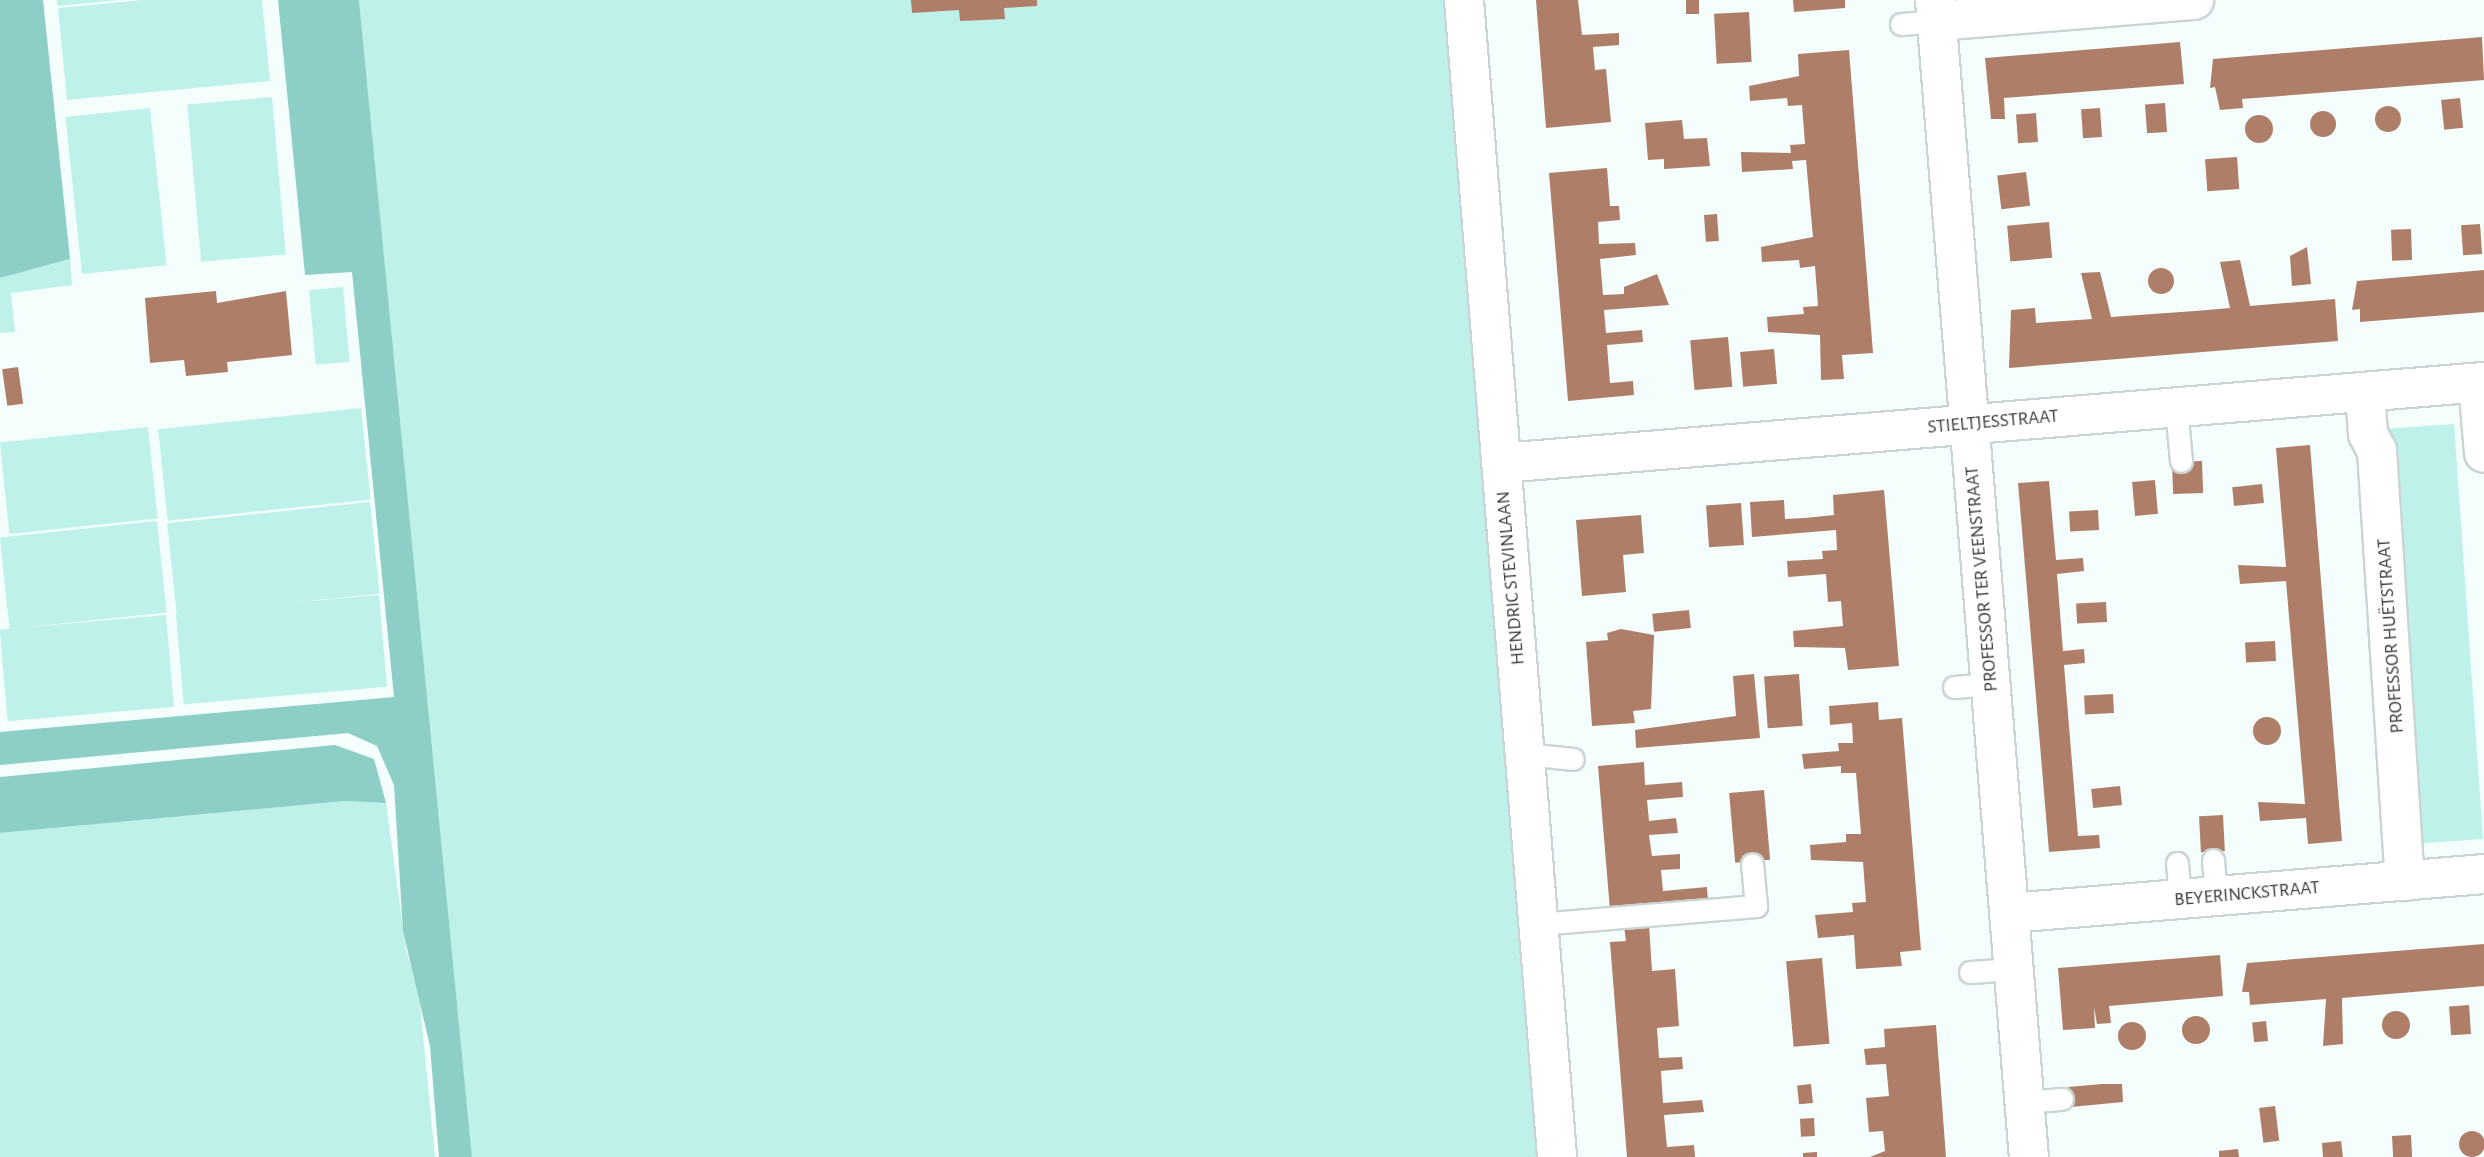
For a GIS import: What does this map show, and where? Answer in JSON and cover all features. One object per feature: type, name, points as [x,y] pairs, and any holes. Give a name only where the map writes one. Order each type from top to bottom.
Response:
[{"type":"street","name":"HENDRIC STEVINLAAN","points":[[1464,0],[1502,463],[1532,754],[1538,924],[1557,1157]]},
{"type":"street","points":[[1924,15],[2194,0]]},
{"type":"street","name":"PROFESSOR TER VEENSTRAAT","points":[[1924,15],[1969,424],[1972,686],[2010,914],[2014,969],[2043,1100],[2029,1157]]},
{"type":"street","name":"STIELTJESSTRAAT","points":[[1502,463],[2481,382]]},
{"type":"street","points":[[2481,382],[2484,453]]},
{"type":"street","name":"PROFESSOR HUËTSTRAAT","points":[[2365,392],[2368,434],[2377,451],[2405,881]]},
{"type":"street","name":"BEYERINCKSTRAAT","points":[[2010,914],[2196,880],[2405,881],[2484,874]]},
{"type":"lane","points":[[2176,407],[2181,461]]},
{"type":"lane","points":[[1532,754],[1573,751]]},
{"type":"lane","points":[[1538,924],[1756,906],[1752,864]]},
{"type":"lane","points":[[1970,972],[2014,969]]},
{"type":"green space","points":[[0,0],[43,0],[70,259],[0,278]]},
{"type":"green space","points":[[57,0],[119,0],[58,6]]},
{"type":"green space","points":[[143,0],[262,0],[270,81],[67,100],[58,8]]},
{"type":"green space","points":[[278,0],[359,0],[472,1157],[439,1157],[430,1046],[403,931],[394,785],[377,746],[348,733],[0,765],[0,732],[394,697],[352,272],[305,275]]},
{"type":"green space","points":[[359,0],[1445,0],[1540,1157],[472,1157]]},
{"type":"green space","points":[[272,97],[286,254],[201,262],[187,104]]},
{"type":"green space","points":[[150,108],[167,265],[82,274],[65,117]]},
{"type":"green space","points":[[70,259],[72,285],[11,293],[15,332],[0,333],[0,278]]},
{"type":"green space","points":[[343,287],[350,362],[316,365],[309,290]]},
{"type":"green space","points":[[361,408],[371,499],[168,521],[158,429]]},
{"type":"green space","points":[[2454,424],[2483,839],[2419,843],[2390,428]]},
{"type":"green space","points":[[148,427],[158,518],[9,534],[0,443]]},
{"type":"green space","points":[[370,502],[380,593],[177,615],[167,523]]},
{"type":"green space","points":[[157,521],[167,612],[9,629],[0,538]]},
{"type":"green space","points":[[379,595],[387,687],[184,704],[176,613]]},
{"type":"green space","points":[[166,615],[174,707],[8,721],[0,630]]},
{"type":"green space","points":[[335,745],[374,759],[386,803],[345,801],[0,833],[0,777]]},
{"type":"green space","points":[[345,801],[386,803],[406,950],[419,994],[435,1157],[0,1157],[0,833]]},
{"type":"building","points":[[911,0],[1037,0],[1037,6],[1004,8],[1005,19],[960,21],[959,10],[912,13]]},
{"type":"building","points":[[1536,0],[1578,0],[1582,35],[1619,33],[1619,45],[1593,47],[1595,70],[1606,69],[1611,122],[1546,128]]},
{"type":"building","points":[[1686,0],[1699,0],[1699,14],[1686,14]]},
{"type":"building","points":[[1793,0],[1845,0],[1845,8],[1794,12]]},
{"type":"building","points":[[1749,12],[1752,62],[1717,64],[1714,14]]},
{"type":"building","points":[[2482,37],[2484,80],[2242,99],[2243,108],[2220,110],[2215,87],[2210,88],[2213,59]]},
{"type":"building","points":[[2180,42],[2184,84],[2004,98],[2005,119],[1991,119],[1985,58]]},
{"type":"building","points":[[1849,50],[1873,353],[1842,355],[1844,379],[1821,380],[1820,335],[1768,332],[1767,317],[1804,314],[1803,307],[1818,306],[1815,266],[1800,268],[1799,260],[1762,262],[1761,247],[1813,237],[1806,160],[1792,161],[1793,169],[1742,172],[1741,152],[1791,153],[1790,145],[1805,144],[1802,105],[1788,106],[1787,98],[1750,101],[1749,86],[1799,76],[1798,54]]},
{"type":"building","points":[[2460,98],[2463,128],[2444,130],[2441,100]]},
{"type":"building","points":[[2165,103],[2167,132],[2147,133],[2145,104]]},
{"type":"building","points":[[2388,106],[2397,110],[2401,119],[2397,128],[2388,132],[2379,128],[2375,119],[2379,110]]},
{"type":"building","points":[[2100,108],[2102,137],[2083,138],[2081,109]]},
{"type":"building","points":[[2323,111],[2333,114],[2336,124],[2333,134],[2323,137],[2313,134],[2310,124],[2313,114]]},
{"type":"building","points":[[2036,113],[2038,142],[2018,143],[2016,114]]},
{"type":"building","points":[[2259,115],[2269,119],[2273,129],[2269,139],[2259,143],[2249,139],[2245,129],[2249,119]]},
{"type":"building","points":[[1682,120],[1684,139],[1707,138],[1710,166],[1664,169],[1664,159],[1648,160],[1645,123]]},
{"type":"building","points":[[2237,157],[2239,189],[2207,191],[2205,159]]},
{"type":"building","points":[[1607,168],[1610,206],[1619,206],[1620,220],[1598,222],[1599,244],[1635,243],[1636,255],[1600,259],[1603,295],[1624,294],[1624,287],[1657,274],[1669,305],[1604,310],[1606,333],[1642,330],[1643,342],[1607,345],[1610,383],[1633,381],[1634,395],[1568,401],[1549,173]]},
{"type":"building","points":[[2026,172],[2030,206],[2001,209],[1997,176]]},
{"type":"building","points":[[1717,214],[1719,241],[1706,242],[1704,215]]},
{"type":"building","points":[[2049,222],[2052,258],[2010,262],[2007,226]]},
{"type":"building","points":[[2480,224],[2482,254],[2463,255],[2461,225]]},
{"type":"building","points":[[2411,229],[2412,260],[2392,261],[2391,230]]},
{"type":"building","points":[[2307,247],[2311,284],[2292,286],[2290,256]]},
{"type":"building","points":[[2240,260],[2250,306],[2335,299],[2338,341],[2009,368],[2011,310],[2035,308],[2036,323],[2092,319],[2081,273],[2100,272],[2111,317],[2195,311],[2230,308],[2220,262]]},
{"type":"building","points":[[2161,268],[2170,272],[2174,281],[2170,290],[2161,294],[2152,290],[2148,281],[2152,272]]},
{"type":"building","points":[[2484,270],[2484,312],[2360,322],[2360,309],[2352,310],[2357,281]]},
{"type":"building","points":[[216,291],[217,303],[286,291],[292,355],[227,362],[228,372],[186,376],[184,360],[150,363],[145,298]]},
{"type":"building","points":[[1728,337],[1732,387],[1695,390],[1690,340]]},
{"type":"building","points":[[1774,349],[1777,384],[1743,387],[1740,352]]},
{"type":"building","points":[[18,367],[23,404],[7,406],[2,369]]},
{"type":"building","points":[[2310,445],[2342,841],[2308,844],[2306,818],[2260,821],[2258,802],[2305,804],[2286,581],[2240,584],[2238,565],[2286,567],[2276,448]]},
{"type":"building","points":[[2202,461],[2203,493],[2173,494],[2172,462]]},
{"type":"building","points":[[2155,480],[2158,514],[2135,516],[2132,482]]},
{"type":"building","points":[[2049,481],[2056,560],[2083,558],[2084,571],[2057,574],[2063,651],[2084,649],[2085,663],[2064,665],[2078,836],[2099,835],[2100,848],[2049,852],[2018,483]]},
{"type":"building","points":[[2262,484],[2264,503],[2234,506],[2232,487]]},
{"type":"building","points":[[1884,490],[1899,666],[1848,670],[1845,648],[1794,647],[1793,631],[1843,626],[1841,601],[1828,602],[1826,574],[1788,577],[1787,561],[1823,559],[1822,551],[1837,550],[1836,530],[1752,537],[1750,502],[1784,500],[1785,519],[1805,518],[1834,515],[1833,495]]},
{"type":"building","points":[[1741,503],[1744,545],[1709,547],[1706,505]]},
{"type":"building","points":[[2098,510],[2099,530],[2070,531],[2069,512]]},
{"type":"building","points":[[1641,515],[1644,553],[1623,555],[1626,592],[1582,596],[1576,520]]},
{"type":"building","points":[[2106,602],[2107,622],[2077,624],[2076,604]]},
{"type":"building","points":[[1689,610],[1691,628],[1654,632],[1652,614]]},
{"type":"building","points":[[1621,629],[1654,635],[1651,709],[1633,711],[1635,723],[1592,726],[1586,642],[1608,640],[1607,633]]},
{"type":"building","points":[[2275,641],[2276,661],[2246,663],[2245,643]]},
{"type":"building","points":[[1754,674],[1760,738],[1636,748],[1635,730],[1736,716],[1733,676]]},
{"type":"building","points":[[1799,674],[1803,726],[1768,728],[1764,676]]},
{"type":"building","points":[[2113,694],[2114,713],[2085,714],[2084,696]]},
{"type":"building","points":[[1878,702],[1879,720],[1902,718],[1921,950],[1900,952],[1902,966],[1856,969],[1854,935],[1818,938],[1815,915],[1853,912],[1852,903],[1866,902],[1863,862],[1811,860],[1810,845],[1846,842],[1846,834],[1861,834],[1856,773],[1841,773],[1841,766],[1804,769],[1802,754],[1839,751],[1838,743],[1853,743],[1852,723],[1830,725],[1829,706]]},
{"type":"building","points":[[2267,717],[2277,721],[2281,731],[2277,741],[2267,745],[2257,741],[2253,731],[2257,721]]},
{"type":"building","points":[[1644,762],[1645,785],[1682,782],[1683,797],[1647,800],[1649,821],[1676,818],[1678,833],[1649,835],[1652,856],[1680,854],[1680,869],[1661,870],[1663,891],[1707,887],[1708,902],[1610,910],[1598,766]]},
{"type":"building","points":[[2120,786],[2122,805],[2093,808],[2091,789]]},
{"type":"building","points":[[1764,790],[1770,860],[1735,863],[1729,793]]},
{"type":"building","points":[[2223,815],[2225,851],[2201,852],[2199,816]]},
{"type":"building","points":[[1649,924],[1652,971],[1675,969],[1679,1026],[1657,1028],[1659,1058],[1682,1057],[1683,1069],[1661,1071],[1663,1103],[1702,1100],[1704,1112],[1664,1115],[1667,1147],[1694,1145],[1695,1157],[1627,1157],[1610,942],[1626,941],[1624,926]]},
{"type":"building","points":[[2484,944],[2484,986],[2342,998],[2343,1044],[2323,1046],[2326,999],[2250,1005],[2249,992],[2242,992],[2247,963]]},
{"type":"building","points":[[2220,955],[2223,996],[2109,1006],[2111,1023],[2097,1024],[2094,1007],[2095,1028],[2063,1030],[2058,968]]},
{"type":"building","points":[[1822,958],[1829,1044],[1794,1047],[1786,961]]},
{"type":"building","points":[[2469,1005],[2471,1034],[2451,1035],[2449,1006]]},
{"type":"building","points":[[2396,1011],[2406,1015],[2410,1025],[2406,1035],[2396,1039],[2386,1035],[2382,1025],[2386,1015]]},
{"type":"building","points":[[2196,1016],[2206,1020],[2210,1030],[2206,1040],[2196,1044],[2186,1040],[2182,1030],[2186,1020]]},
{"type":"building","points":[[2266,1021],[2268,1041],[2254,1042],[2252,1022]]},
{"type":"building","points":[[2132,1022],[2142,1026],[2146,1036],[2142,1046],[2132,1050],[2122,1046],[2118,1036],[2122,1026]]},
{"type":"building","points":[[1936,1025],[1946,1157],[1870,1157],[1885,1151],[1883,1131],[1869,1132],[1866,1098],[1889,1096],[1886,1064],[1866,1065],[1864,1049],[1885,1047],[1884,1029]]},
{"type":"building","points":[[1811,1084],[1813,1103],[1799,1104],[1797,1085]]},
{"type":"building","points":[[2122,1084],[2123,1102],[2071,1107],[2068,1087]]},
{"type":"building","points":[[2275,1106],[2279,1141],[2263,1143],[2259,1108]]},
{"type":"building","points":[[1814,1118],[1815,1136],[1801,1137],[1800,1119]]},
{"type":"building","points":[[2472,1131],[2481,1135],[2485,1144],[2481,1153],[2472,1157],[2463,1153],[2459,1144],[2463,1135]]},
{"type":"building","points":[[2411,1135],[2412,1157],[2393,1157],[2392,1136]]},
{"type":"building","points":[[2341,1141],[2343,1157],[2323,1157],[2322,1143]]},
{"type":"building","points":[[2238,1149],[2239,1157],[2219,1157],[2219,1151]]},
{"type":"building","points":[[1817,1152],[1817,1157],[1803,1157],[1803,1153]]}]
